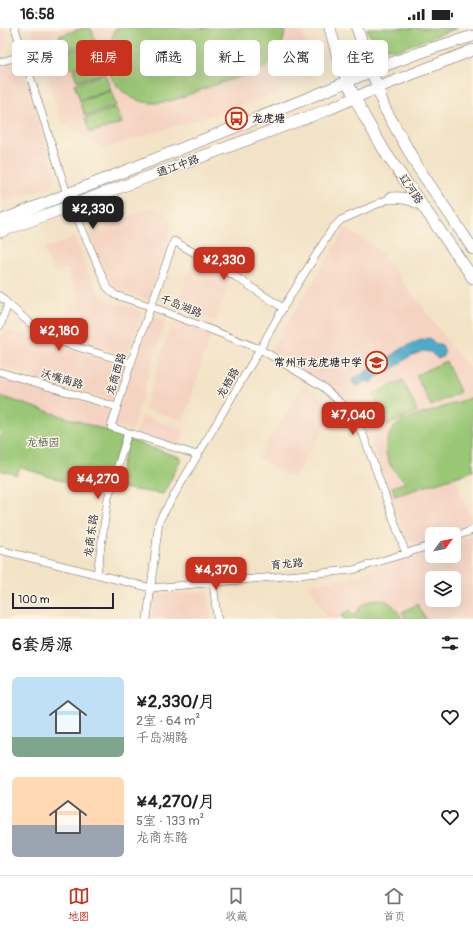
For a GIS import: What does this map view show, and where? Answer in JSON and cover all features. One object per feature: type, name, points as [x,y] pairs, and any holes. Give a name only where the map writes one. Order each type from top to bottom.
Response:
[{"type":"main road","points":[[330,28],[337,55],[347,81]]},
{"type":"main road","points":[[357,28],[361,40]]},
{"type":"main road","name":"通江中路","points":[[388,64],[433,48],[473,36]]},
{"type":"main road","name":"通江中路","points":[[0,232],[327,110],[473,50]]},
{"type":"main road","name":"通江中路","points":[[0,220],[318,94],[360,76]]},
{"type":"main road","name":"辽河路","points":[[374,76],[384,107],[417,166],[473,249]]},
{"type":"main road","name":"辽河路","points":[[347,81],[354,98],[383,148],[473,278]]},
{"type":"main road","points":[[391,198],[398,192],[402,185],[400,173]]},
{"type":"main road","points":[[391,198],[402,197],[421,204]]},
{"type":"street","name":"千岛湖路","points":[[15,28],[19,40]]},
{"type":"street","points":[[0,62],[12,58]]},
{"type":"street","name":"千岛湖路","points":[[30,76],[67,194],[107,287],[115,295],[150,306],[260,349],[323,388],[347,409],[363,434],[406,554]]},
{"type":"street","name":"龙栖路","points":[[147,619],[159,521],[283,308],[332,229],[341,220],[391,198]]},
{"type":"street","name":"龙商西路","points":[[197,456],[111,427],[150,306],[174,241],[236,277],[283,308]]},
{"type":"street","points":[[0,296],[47,338],[131,363]]},
{"type":"street","points":[[0,326],[8,304]]},
{"type":"street","name":"沃嘴南路","points":[[0,372],[117,407]]},
{"type":"street","name":"龙商东路","points":[[97,574],[108,498],[128,433]]},
{"type":"street","points":[[461,534],[473,530]]},
{"type":"street","name":"育龙路","points":[[0,550],[151,588],[353,570],[425,547]]},
{"type":"street","points":[[213,582],[216,616],[218,619]]},
{"type":"shaded area","points":[[0,28],[4,28],[8,43],[0,56]]},
{"type":"shaded area","points":[[31,28],[301,28],[305,40],[268,40],[268,76],[289,76],[277,94],[103,149],[61,122],[46,76],[68,76],[68,40],[35,40]]},
{"type":"shaded area","points":[[12,64],[12,76],[25,76],[56,176],[52,187],[0,202],[0,68]]},
{"type":"shaded area","points":[[151,207],[159,209],[168,216],[172,222],[149,300],[120,291],[111,283],[89,235]]},
{"type":"shaded area","name":"常州市龙虎塘中学","points":[[346,228],[379,250],[473,374],[473,472],[456,478],[472,523],[461,527],[425,527],[425,541],[416,544],[407,539],[391,499],[369,435],[351,406],[327,384],[271,350]]},
{"type":"shaded area","points":[[74,237],[97,291],[103,299],[141,311],[127,355],[54,333],[70,304],[80,300],[67,268],[54,273],[44,249]]},
{"type":"shaded area","points":[[192,262],[230,279],[215,322],[177,309]]},
{"type":"shaded area","points":[[149,315],[166,320],[132,430],[114,425]]},
{"type":"shaded area","points":[[172,321],[211,334],[184,421],[144,409]]},
{"type":"shaded area","points":[[3,329],[124,366],[114,401],[0,366],[0,339]]},
{"type":"shaded area","points":[[0,376],[110,411],[104,430],[0,396]]},
{"type":"shaded area","name":"常州市龙虎塘中学","points":[[303,385],[321,397],[336,410],[293,479],[258,458]]},
{"type":"shaded area","points":[[142,416],[185,430],[179,447],[136,433]]},
{"type":"shaded area","points":[[473,535],[473,619],[328,619],[308,584],[348,579],[425,552],[425,563],[461,563],[461,539]]},
{"type":"shaded area","points":[[208,591],[211,616],[213,619],[151,619],[154,595]]},
{"type":"green space","points":[[83,28],[91,28],[95,40],[76,40],[76,47],[68,50],[68,40],[60,40],[59,36]]},
{"type":"green space","points":[[116,28],[285,28],[283,40],[268,40],[268,65],[260,70],[260,40],[204,40],[204,76],[242,76],[174,100],[160,103],[140,101],[128,95],[115,83],[111,76],[132,76],[132,40],[112,40]]},
{"type":"green space","points":[[367,28],[457,28],[397,50],[388,48],[388,40],[374,40],[370,36]]},
{"type":"green space","points":[[76,49],[76,67],[70,69],[68,64],[68,52]]},
{"type":"green space","points":[[76,69],[76,76],[94,76],[77,81],[73,70]]},
{"type":"green space","points":[[99,76],[106,76],[111,90],[80,100],[74,84]]},
{"type":"green space","points":[[111,91],[116,106],[85,116],[80,101]]},
{"type":"green space","points":[[116,108],[122,123],[90,133],[85,118]]},
{"type":"green space","points":[[446,361],[460,392],[431,406],[416,375]]},
{"type":"green space","points":[[403,380],[417,411],[388,425],[373,394]]},
{"type":"green space","name":"龙栖园","points":[[0,396],[124,436],[105,495],[20,467],[17,475],[0,470]]},
{"type":"green space","points":[[473,397],[473,471],[395,496],[392,487],[406,482],[394,470],[387,457],[386,446],[393,429],[408,418]]},
{"type":"green space","points":[[129,440],[182,458],[163,494],[115,487]]},
{"type":"green space","points":[[377,599],[386,601],[392,605],[398,611],[402,619],[343,619],[341,615],[349,610],[354,616],[363,604]]},
{"type":"green space","points":[[417,604],[426,619],[406,619],[402,612]]},
{"type":"water","points":[[430,338],[436,344],[442,346],[445,351],[443,356],[437,358],[430,352],[423,351],[410,356],[390,371],[384,372],[380,376],[376,377],[372,383],[366,381],[358,386],[354,384],[352,380],[355,377],[362,375],[369,369],[375,368],[381,361],[389,358],[408,345]]},
{"type":"place","name":"龙虎塘","points":[[236,118]]},
{"type":"place","name":"常州市龙虎塘中学","points":[[377,362]]}]
